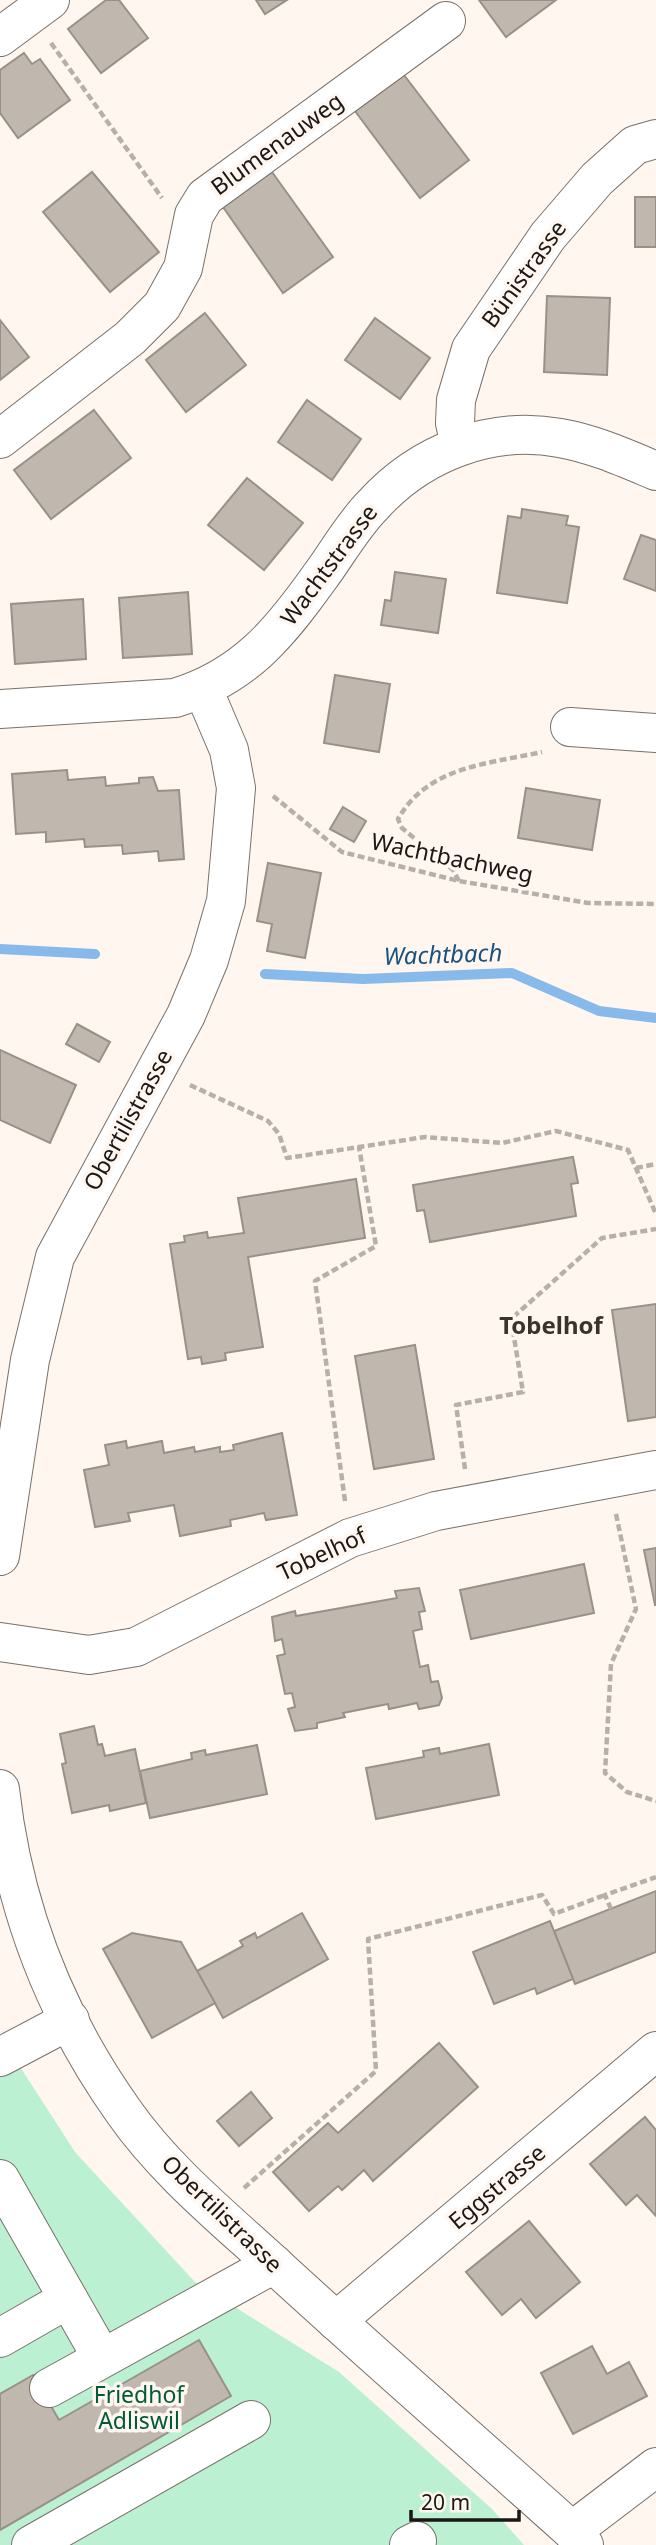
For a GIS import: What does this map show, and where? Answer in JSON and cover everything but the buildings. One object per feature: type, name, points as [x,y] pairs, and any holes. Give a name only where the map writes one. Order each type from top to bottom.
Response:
[{"type":"street","points":[[0,37],[41,7]]},
{"type":"street","name":"Blumenauweg","points":[[0,439],[130,338],[162,306],[183,268],[194,215],[205,197],[446,21]]},
{"type":"street","name":"Bünistrasse","points":[[460,446],[455,423],[456,400],[471,349],[548,236],[597,179],[635,145],[656,139]]},
{"type":"street","name":"Wachtstrasse","points":[[0,709],[163,699],[203,689],[237,668],[281,630],[371,506],[411,470],[460,446],[491,437],[517,435],[560,438],[590,445],[656,471]]},
{"type":"street","name":"Obertilistrasse","points":[[0,1556],[30,1360],[55,1257],[186,1015],[209,960],[226,901],[236,788],[234,769],[203,689]]},
{"type":"street","points":[[570,726],[656,733]]},
{"type":"street","name":"Tobelhof","points":[[0,1642],[89,1655],[135,1647],[350,1538],[436,1511],[656,1470]]},
{"type":"street","name":"Obertilistrasse","points":[[1,1802],[20,1901],[44,1973],[124,2112],[205,2201],[578,2538]]},
{"type":"street","points":[[0,2057],[70,2020]]},
{"type":"street","name":"Eggstrasse","points":[[336,2321],[656,2051]]},
{"type":"street","points":[[0,2179],[102,2358]]},
{"type":"street","points":[[49,2388],[274,2264]]},
{"type":"street","points":[[0,2338],[68,2299]]},
{"type":"street","points":[[31,2545],[251,2420]]},
{"type":"street","points":[[578,2538],[656,2467]]},
{"type":"path","points":[[41,7],[173,213],[194,215]]},
{"type":"path","points":[[459,881],[453,870],[402,828],[398,818],[408,802],[432,780],[448,773],[568,747],[570,726]]},
{"type":"path","name":"Wachtbachweg","points":[[263,788],[342,852],[459,881],[588,903],[656,904]]},
{"type":"path","points":[[186,1083],[268,1121],[278,1134],[287,1158],[425,1137],[502,1143],[556,1131],[628,1150],[656,1214]]},
{"type":"path","points":[[350,1538],[316,1281],[376,1246],[359,1147]]},
{"type":"path","points":[[636,1168],[656,1164]]},
{"type":"path","points":[[470,1504],[456,1405],[523,1392],[511,1319],[602,1238],[656,1228]]},
{"type":"path","points":[[608,1479],[636,1609],[611,1664],[605,1773],[627,1792],[656,1801]]},
{"type":"path","points":[[246,2185],[376,2071],[368,1938],[542,1895],[554,1914],[656,1877]]},
{"type":"path","points":[[605,1895],[611,1909]]},
{"type":"green space","name":"Friedhof Adliswil","points":[[15,2059],[75,2152],[195,2282],[339,2372],[492,2509],[524,2545],[0,2545],[0,2067]]},
{"type":"waterway","name":"Wachtbach","points":[[0,949],[95,954]]},
{"type":"waterway","name":"Wachtbach","points":[[265,974],[363,979],[512,973],[599,1011],[656,1018]]},
{"type":"district","name":"Tobelhof","points":[[551,1326]]}]
